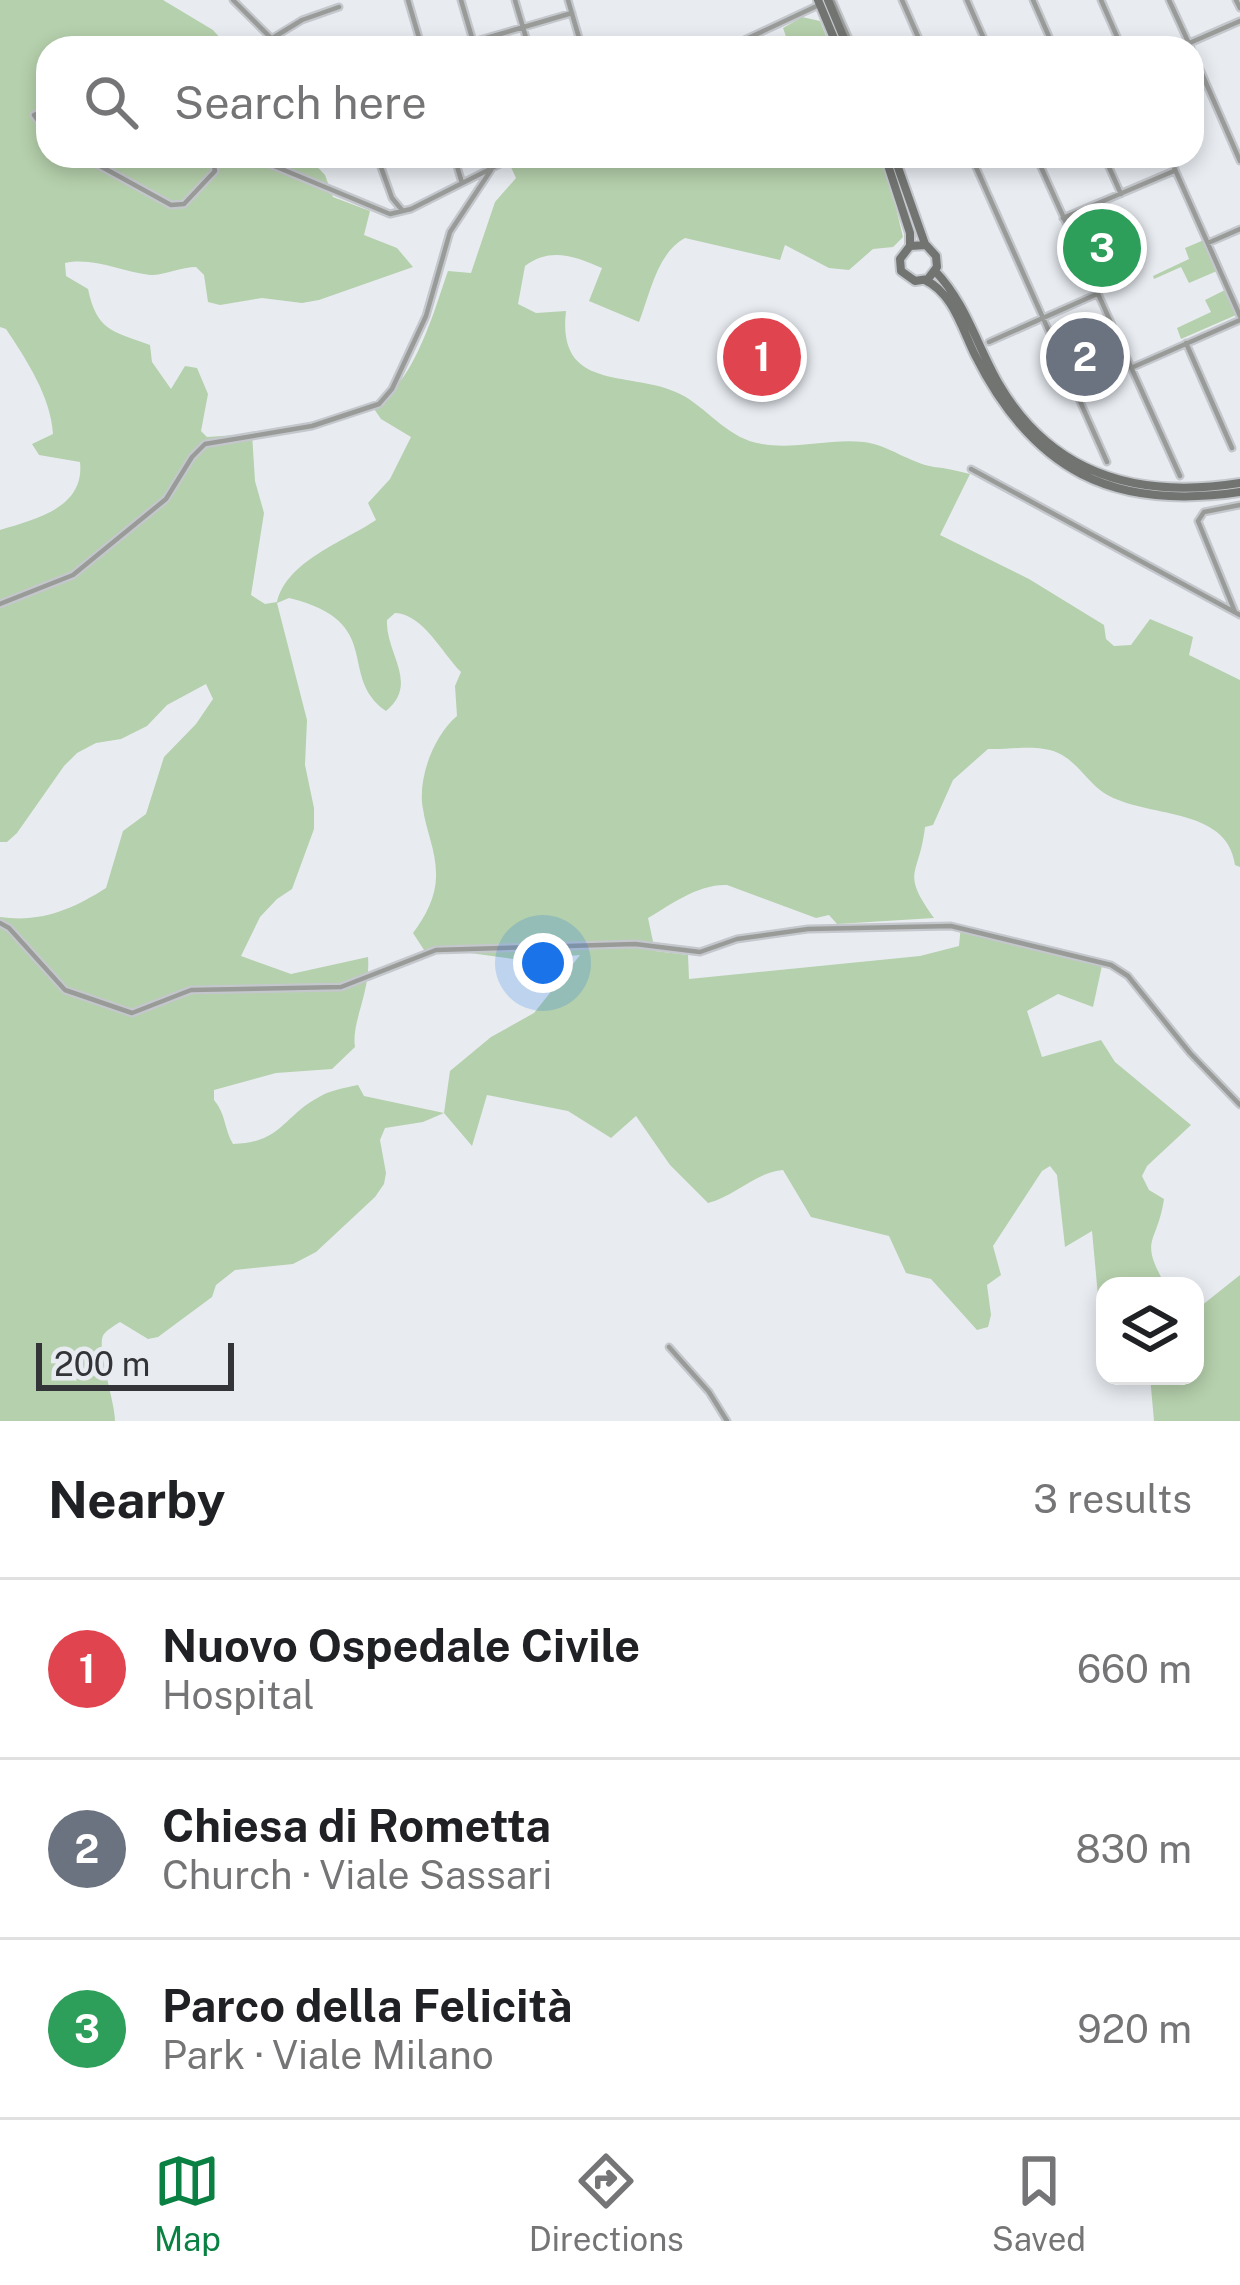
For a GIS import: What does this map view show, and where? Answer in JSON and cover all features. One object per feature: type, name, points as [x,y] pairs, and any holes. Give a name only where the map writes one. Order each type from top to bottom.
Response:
[{"type":"main road","points":[[828,1],[835,36]]},
{"type":"main road","points":[[828,1],[845,36]]},
{"type":"main road","points":[[890,168],[902,200],[910,246]]},
{"type":"main road","points":[[898,168],[926,245],[936,256],[935,271],[925,280]]},
{"type":"main road","points":[[926,245],[910,246],[901,255],[901,271],[945,293],[1011,417],[1066,466],[1101,484],[1178,500],[1240,488]]},
{"type":"main road","points":[[935,271],[953,290],[1017,411],[1069,458],[1140,487],[1175,491],[1240,488]]},
{"type":"street","points":[[233,0],[269,36]]},
{"type":"street","points":[[408,0],[418,36]]},
{"type":"street","points":[[461,0],[471,36]]},
{"type":"street","points":[[514,0],[526,36]]},
{"type":"street","points":[[568,0],[579,36]]},
{"type":"street","points":[[902,0],[918,36]]},
{"type":"street","points":[[967,0],[983,36]]},
{"type":"street","points":[[1033,0],[1049,36]]},
{"type":"street","points":[[1101,0],[1117,36]]},
{"type":"street","points":[[1169,0],[1185,36]]},
{"type":"street","points":[[1236,0],[1240,8]]},
{"type":"street","points":[[753,36],[828,1]]},
{"type":"street","points":[[277,36],[302,20],[339,7]]},
{"type":"street","points":[[498,36],[572,13]]},
{"type":"street","points":[[1204,40],[1240,21]]},
{"type":"street","points":[[1204,80],[1240,161]]},
{"type":"street","points":[[104,168],[171,205],[184,204],[214,168]]},
{"type":"street","points":[[279,168],[390,214],[494,168]]},
{"type":"street","points":[[381,168],[392,198],[402,210]]},
{"type":"street","points":[[458,168],[463,183]]},
{"type":"street","points":[[976,168],[1107,462]]},
{"type":"street","points":[[1041,168],[1180,476]]},
{"type":"street","points":[[1109,168],[1121,194]]},
{"type":"street","points":[[0,604],[50,587],[90,561],[166,499],[205,444],[312,426],[379,404],[392,389],[426,316],[450,232],[491,170]]},
{"type":"street","points":[[1064,218],[1175,170],[1208,243],[1240,318],[1131,368]]},
{"type":"street","points":[[1208,243],[1240,229]]},
{"type":"street","points":[[989,342],[1097,294]]},
{"type":"street","points":[[1186,344],[1232,448]]},
{"type":"street","points":[[971,469],[1238,614]]},
{"type":"street","points":[[1238,614],[1198,520],[1204,512],[1240,505]]},
{"type":"street","points":[[0,922],[65,990],[133,1013],[191,990],[341,987],[436,950],[635,944],[700,952],[737,939],[808,929],[951,926],[1111,964],[1128,976],[1190,1053],[1240,1105]]},
{"type":"street","points":[[669,1347],[728,1421]]},
{"type":"green space","points":[[0,0],[163,0],[218,36],[36,36],[36,168],[318,168],[333,197],[370,211],[364,235],[397,248],[413,267],[319,300],[262,298],[220,305],[208,302],[204,275],[196,267],[150,275],[97,263],[65,263],[66,276],[88,289],[96,314],[108,328],[150,345],[152,362],[171,389],[185,366],[197,368],[208,394],[201,431],[207,437],[252,434],[255,481],[264,513],[251,595],[265,604],[277,602],[304,564],[376,520],[368,503],[390,479],[411,437],[381,419],[372,406],[386,397],[410,366],[448,271],[471,273],[495,202],[516,178],[511,168],[883,168],[903,237],[893,247],[873,249],[849,270],[829,268],[785,245],[780,260],[685,238],[661,264],[639,322],[589,301],[602,268],[562,255],[525,266],[518,304],[536,313],[566,311],[566,338],[573,356],[586,368],[684,396],[750,441],[787,446],[864,442],[925,465],[970,474],[940,535],[1029,579],[1104,625],[1106,639],[1114,646],[1131,645],[1150,619],[1193,637],[1189,655],[1240,680],[1240,867],[1217,832],[1182,816],[1104,793],[1054,751],[988,749],[953,780],[933,825],[925,827],[914,874],[917,891],[934,918],[837,924],[829,915],[816,918],[727,885],[716,886],[686,896],[648,918],[655,951],[688,955],[689,979],[920,956],[959,946],[961,925],[1103,961],[1093,1007],[1058,994],[1027,1011],[1042,1057],[1101,1040],[1115,1062],[1191,1125],[1142,1176],[1149,1190],[1164,1199],[1151,1249],[1162,1277],[1096,1277],[1092,1231],[1065,1247],[1057,1175],[1050,1166],[1042,1171],[993,1246],[1001,1275],[987,1285],[988,1327],[977,1330],[931,1279],[906,1273],[889,1236],[811,1217],[783,1170],[708,1203],[670,1165],[636,1116],[611,1138],[568,1111],[487,1095],[472,1146],[444,1113],[385,1128],[380,1140],[384,1184],[316,1252],[293,1264],[235,1270],[216,1285],[212,1297],[158,1337],[148,1339],[120,1322],[107,1331],[102,1349],[115,1421],[0,1421],[0,917],[56,913],[106,888],[123,831],[146,814],[164,757],[213,699],[206,684],[167,705],[147,726],[77,753],[17,833],[0,842],[0,530],[42,516],[66,501],[75,490],[80,462],[39,455],[32,444],[53,434],[48,406],[22,353],[0,327]],"holes":[[[289,598],[319,608],[338,621],[350,635],[371,697],[386,711],[400,690],[387,620],[395,613],[423,627],[461,672],[455,686],[457,716],[435,746],[423,784],[436,881],[430,905],[413,933],[426,953],[463,952],[520,960],[580,955],[534,1013],[491,1037],[450,1071],[444,1113],[364,1096],[358,1085],[328,1093],[262,1139],[233,1144],[214,1100],[214,1090],[276,1073],[332,1069],[355,1047],[367,982],[368,957],[291,974],[241,956],[260,917],[292,889],[314,829],[305,765],[307,720],[277,603]]]},
{"type":"green space","points":[[802,17],[820,21],[826,36],[786,36],[783,28]]},
{"type":"green space","points":[[1114,205],[1131,242],[1103,254],[1113,279],[1103,283],[1076,223]]},
{"type":"green space","points":[[1204,240],[1217,271],[1189,283],[1181,267],[1154,279],[1189,259],[1185,248]]},
{"type":"green space","points":[[1225,290],[1236,315],[1181,339],[1177,328],[1211,312],[1205,300]]},
{"type":"green space","points":[[1240,1275],[1240,1421],[1154,1421],[1151,1385],[1204,1385],[1204,1304]]},
{"type":"place","name":"Parco della Felicità","points":[[1102,248]]},
{"type":"place","name":"Nuovo Ospedale Civile","points":[[762,357]]},
{"type":"place","name":"Chiesa di Rometta","points":[[1085,357]]}]
